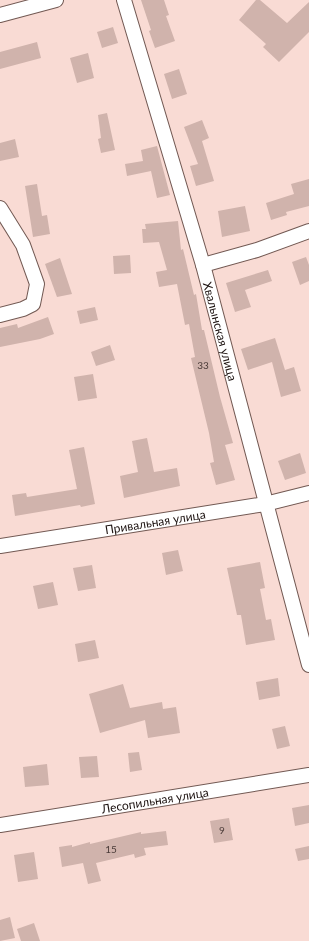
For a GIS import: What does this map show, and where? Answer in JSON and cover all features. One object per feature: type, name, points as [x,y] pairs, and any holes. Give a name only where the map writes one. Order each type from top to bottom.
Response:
[{"type":"street","points":[[0,15],[56,0]]},
{"type":"street","name":"Хвалынская улица","points":[[124,0],[203,265],[265,504],[309,664]]},
{"type":"street","points":[[0,208],[23,245],[38,284],[34,304],[23,309],[0,315]]},
{"type":"street","points":[[203,265],[257,250],[309,231]]},
{"type":"street","name":"Привальная улица","points":[[0,546],[265,504],[309,494]]},
{"type":"street","name":"Лесопильная улица","points":[[0,826],[309,775]]},
{"type":"building","points":[[141,0],[164,0],[169,15],[166,16],[175,41],[155,48]]},
{"type":"building","points":[[256,0],[260,0],[287,23],[309,2],[309,32],[279,62],[263,47],[266,44],[239,20]]},
{"type":"building","points":[[113,27],[118,43],[102,48],[97,32]]},
{"type":"building","points":[[37,42],[41,58],[0,69],[0,52]]},
{"type":"building","points":[[88,53],[94,78],[77,83],[70,58]]},
{"type":"building","points":[[179,69],[187,94],[172,99],[164,74]]},
{"type":"building","points":[[107,113],[115,150],[101,153],[98,139],[101,138],[98,115]]},
{"type":"building","points":[[202,120],[209,138],[202,141],[214,181],[196,186],[190,166],[198,164],[184,127]]},
{"type":"building","points":[[15,139],[19,157],[0,161],[0,143]]},
{"type":"building","points":[[157,146],[170,195],[157,198],[151,171],[127,176],[125,164],[143,161],[141,150]]},
{"type":"building","points":[[309,179],[309,206],[286,212],[287,215],[271,220],[266,203],[294,194],[291,184]]},
{"type":"building","points":[[37,184],[42,216],[47,215],[50,234],[33,237],[25,186]]},
{"type":"building","points":[[245,206],[250,231],[222,237],[218,211]]},
{"type":"building","points":[[178,221],[181,250],[183,249],[194,295],[196,294],[202,330],[204,330],[233,443],[225,445],[235,480],[216,485],[210,463],[214,462],[209,433],[191,358],[195,357],[189,324],[185,325],[177,284],[159,287],[156,272],[167,270],[159,242],[143,243],[142,229],[146,229],[145,224]]},
{"type":"building","points":[[130,255],[131,273],[114,274],[113,256]]},
{"type":"building","points":[[306,257],[309,265],[309,281],[300,285],[292,262]]},
{"type":"building","points":[[60,258],[72,294],[57,297],[45,264]]},
{"type":"building","points":[[268,270],[272,281],[245,290],[251,307],[235,312],[226,283]]},
{"type":"building","points":[[95,307],[98,320],[80,324],[77,311]]},
{"type":"building","points":[[48,317],[54,334],[40,339],[0,347],[0,328],[17,324],[18,328]]},
{"type":"building","points":[[275,338],[285,370],[294,367],[301,391],[281,397],[272,362],[248,370],[241,349]]},
{"type":"building","points":[[110,345],[115,360],[96,366],[91,352]]},
{"type":"building","points":[[93,374],[97,398],[78,401],[74,377]]},
{"type":"building","points":[[147,438],[154,472],[177,468],[180,486],[124,498],[120,476],[138,472],[132,441]]},
{"type":"building","points":[[84,447],[95,504],[81,507],[80,505],[15,516],[12,495],[26,493],[27,497],[77,489],[69,450]]},
{"type":"building","points":[[300,453],[306,473],[285,480],[278,461]]},
{"type":"building","points":[[178,550],[183,571],[166,575],[162,553]]},
{"type":"building","points":[[260,562],[265,588],[260,589],[266,620],[271,619],[275,640],[246,645],[241,615],[237,615],[227,568]]},
{"type":"building","points":[[92,565],[96,588],[78,591],[73,568]]},
{"type":"building","points":[[53,582],[58,605],[38,609],[33,586]]},
{"type":"building","points":[[95,640],[99,658],[78,662],[75,644]]},
{"type":"building","points":[[278,678],[280,696],[259,700],[256,682]]},
{"type":"building","points":[[123,684],[130,708],[162,702],[163,709],[176,707],[180,733],[148,738],[145,720],[100,733],[89,694]]},
{"type":"building","points":[[285,726],[290,746],[277,749],[272,729]]},
{"type":"building","points":[[139,752],[142,770],[130,772],[128,753]]},
{"type":"building","points":[[97,756],[99,777],[81,778],[79,757]]},
{"type":"building","points":[[47,764],[49,785],[25,787],[23,767]]},
{"type":"building","points":[[309,805],[309,823],[295,826],[292,808]]},
{"type":"building","points":[[229,818],[233,840],[214,843],[210,821]]},
{"type":"building","points":[[166,831],[168,845],[144,848],[146,855],[135,858],[134,854],[96,863],[101,881],[88,884],[83,863],[62,867],[59,847],[72,845],[72,847],[90,842],[90,844],[141,832],[141,834]]},
{"type":"building","points":[[309,846],[309,859],[298,861],[295,849]]},
{"type":"building","points":[[34,852],[38,879],[18,882],[14,855]]},
{"type":"building","points":[[10,917],[15,938],[0,941],[0,920]]},
{"type":"building","points":[[34,923],[40,941],[21,941],[17,929]]}]
